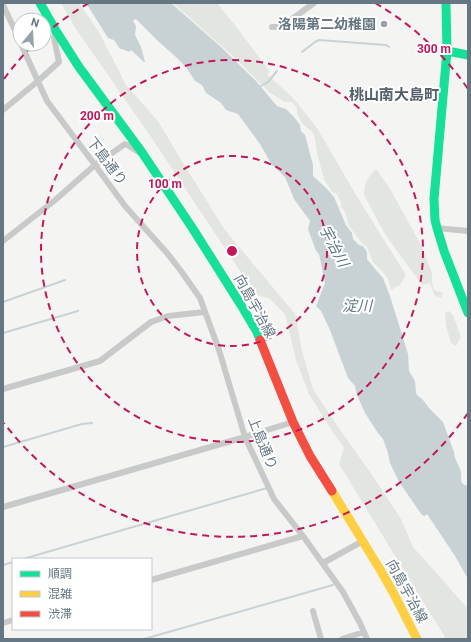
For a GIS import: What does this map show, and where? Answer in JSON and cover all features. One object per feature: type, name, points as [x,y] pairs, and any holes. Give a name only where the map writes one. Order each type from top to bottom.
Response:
[{"type":"main road","name":"向島宇治線","points":[[40,3],[79,67],[143,153],[193,229],[257,332],[293,422],[310,456],[394,594],[417,639]]},
{"type":"main road","points":[[446,3],[447,51],[434,212],[437,228],[468,314]]},
{"type":"main road","points":[[447,51],[468,55]]},
{"type":"street","points":[[272,27],[281,27],[314,3]]},
{"type":"street","points":[[3,5],[5,16],[12,28]]},
{"type":"street","points":[[3,110],[59,62],[54,38],[56,31]]},
{"type":"street","name":"下島通り","points":[[25,52],[47,101],[125,206],[160,245]]},
{"type":"street","points":[[3,241],[54,201],[95,165],[125,144],[136,151],[143,153]]},
{"type":"street","points":[[437,228],[468,231]]},
{"type":"street","name":"上島通り","points":[[160,245],[200,298],[219,350],[245,437],[274,499],[303,536],[343,592],[367,639]]},
{"type":"street","points":[[3,389],[100,361],[151,322],[168,316],[205,312]]},
{"type":"street","points":[[3,507],[293,422]]},
{"type":"street","points":[[152,580],[303,536]]},
{"type":"street","points":[[323,563],[363,541]]},
{"type":"street","points":[[313,611],[321,639]]},
{"type":"street","points":[[342,639],[364,632]]},
{"type":"shaded area","points":[[61,3],[79,3],[99,32],[126,85],[158,121],[225,230],[295,314],[302,351],[313,389],[401,519],[413,547],[468,609],[468,639],[445,639],[444,635],[339,464],[344,447],[309,394],[296,360],[285,314],[269,298],[256,295],[151,137],[76,29]]},
{"type":"shaded area","points":[[173,3],[217,3],[238,29],[270,72],[267,74],[294,99],[317,128],[359,200],[406,275],[400,285],[391,290],[388,279],[373,262],[367,247],[361,242],[349,226],[345,212],[341,207],[341,202],[336,193],[332,192],[324,179],[314,134],[302,123],[297,114],[297,108],[292,102],[285,102],[270,93],[233,56]]},
{"type":"shaded area","points":[[376,169],[389,187],[421,245],[432,273],[434,290],[443,293],[441,298],[435,296],[430,283],[422,285],[386,236],[364,195],[367,180]]},
{"type":"shaded area","points":[[449,311],[453,315],[461,337],[456,346],[451,343],[446,326],[445,313]]},
{"type":"water","name":"淀川","points":[[86,3],[171,3],[221,47],[256,81],[277,106],[286,109],[300,125],[301,131],[305,135],[313,165],[313,176],[334,197],[346,225],[352,233],[353,239],[359,245],[363,246],[367,252],[367,259],[383,278],[408,354],[409,371],[415,381],[416,393],[443,422],[460,470],[461,482],[468,486],[468,579],[455,556],[427,514],[425,516],[422,515],[399,482],[390,463],[383,439],[365,413],[357,395],[355,386],[348,378],[330,330],[321,311],[316,306],[325,283],[319,254],[316,251],[308,229],[310,221],[294,199],[285,177],[272,165],[260,144],[238,114],[226,110],[221,103],[206,93],[202,85],[195,81],[186,67],[136,19],[133,21],[136,26],[135,35],[141,47],[145,62],[131,50],[129,52],[120,49],[114,40],[108,38]]},
{"type":"waterway","points":[[302,52],[319,40],[386,45],[389,47]]},
{"type":"waterway","points":[[259,87],[268,82],[277,71]]},
{"type":"waterway","points":[[3,302],[65,280]]},
{"type":"waterway","points":[[3,333],[78,311]]},
{"type":"waterway","points":[[3,447],[82,424],[92,423]]},
{"type":"waterway","points":[[26,558],[267,488]]},
{"type":"waterway","points":[[3,565],[12,562]]},
{"type":"waterway","points":[[144,639],[333,585]]},
{"type":"traffic: fast","points":[[40,3],[79,67],[141,151],[193,229],[241,305],[260,340]]},
{"type":"traffic: fast","points":[[446,3],[447,51],[434,199],[435,220],[444,251],[468,313]]},
{"type":"traffic: fast","points":[[447,51],[468,55]]},
{"type":"traffic: slow","points":[[332,491],[381,571],[417,639]]},
{"type":"traffic: jam","points":[[260,340],[293,422],[310,456],[332,491]]},
{"type":"place","name":"洛陽第二幼稚園","points":[[384,24]]},
{"type":"district","name":"桃山南大島町","points":[[394,95]]},
{"type":"water label","name":"宇治川","points":[[334,246]]}]
